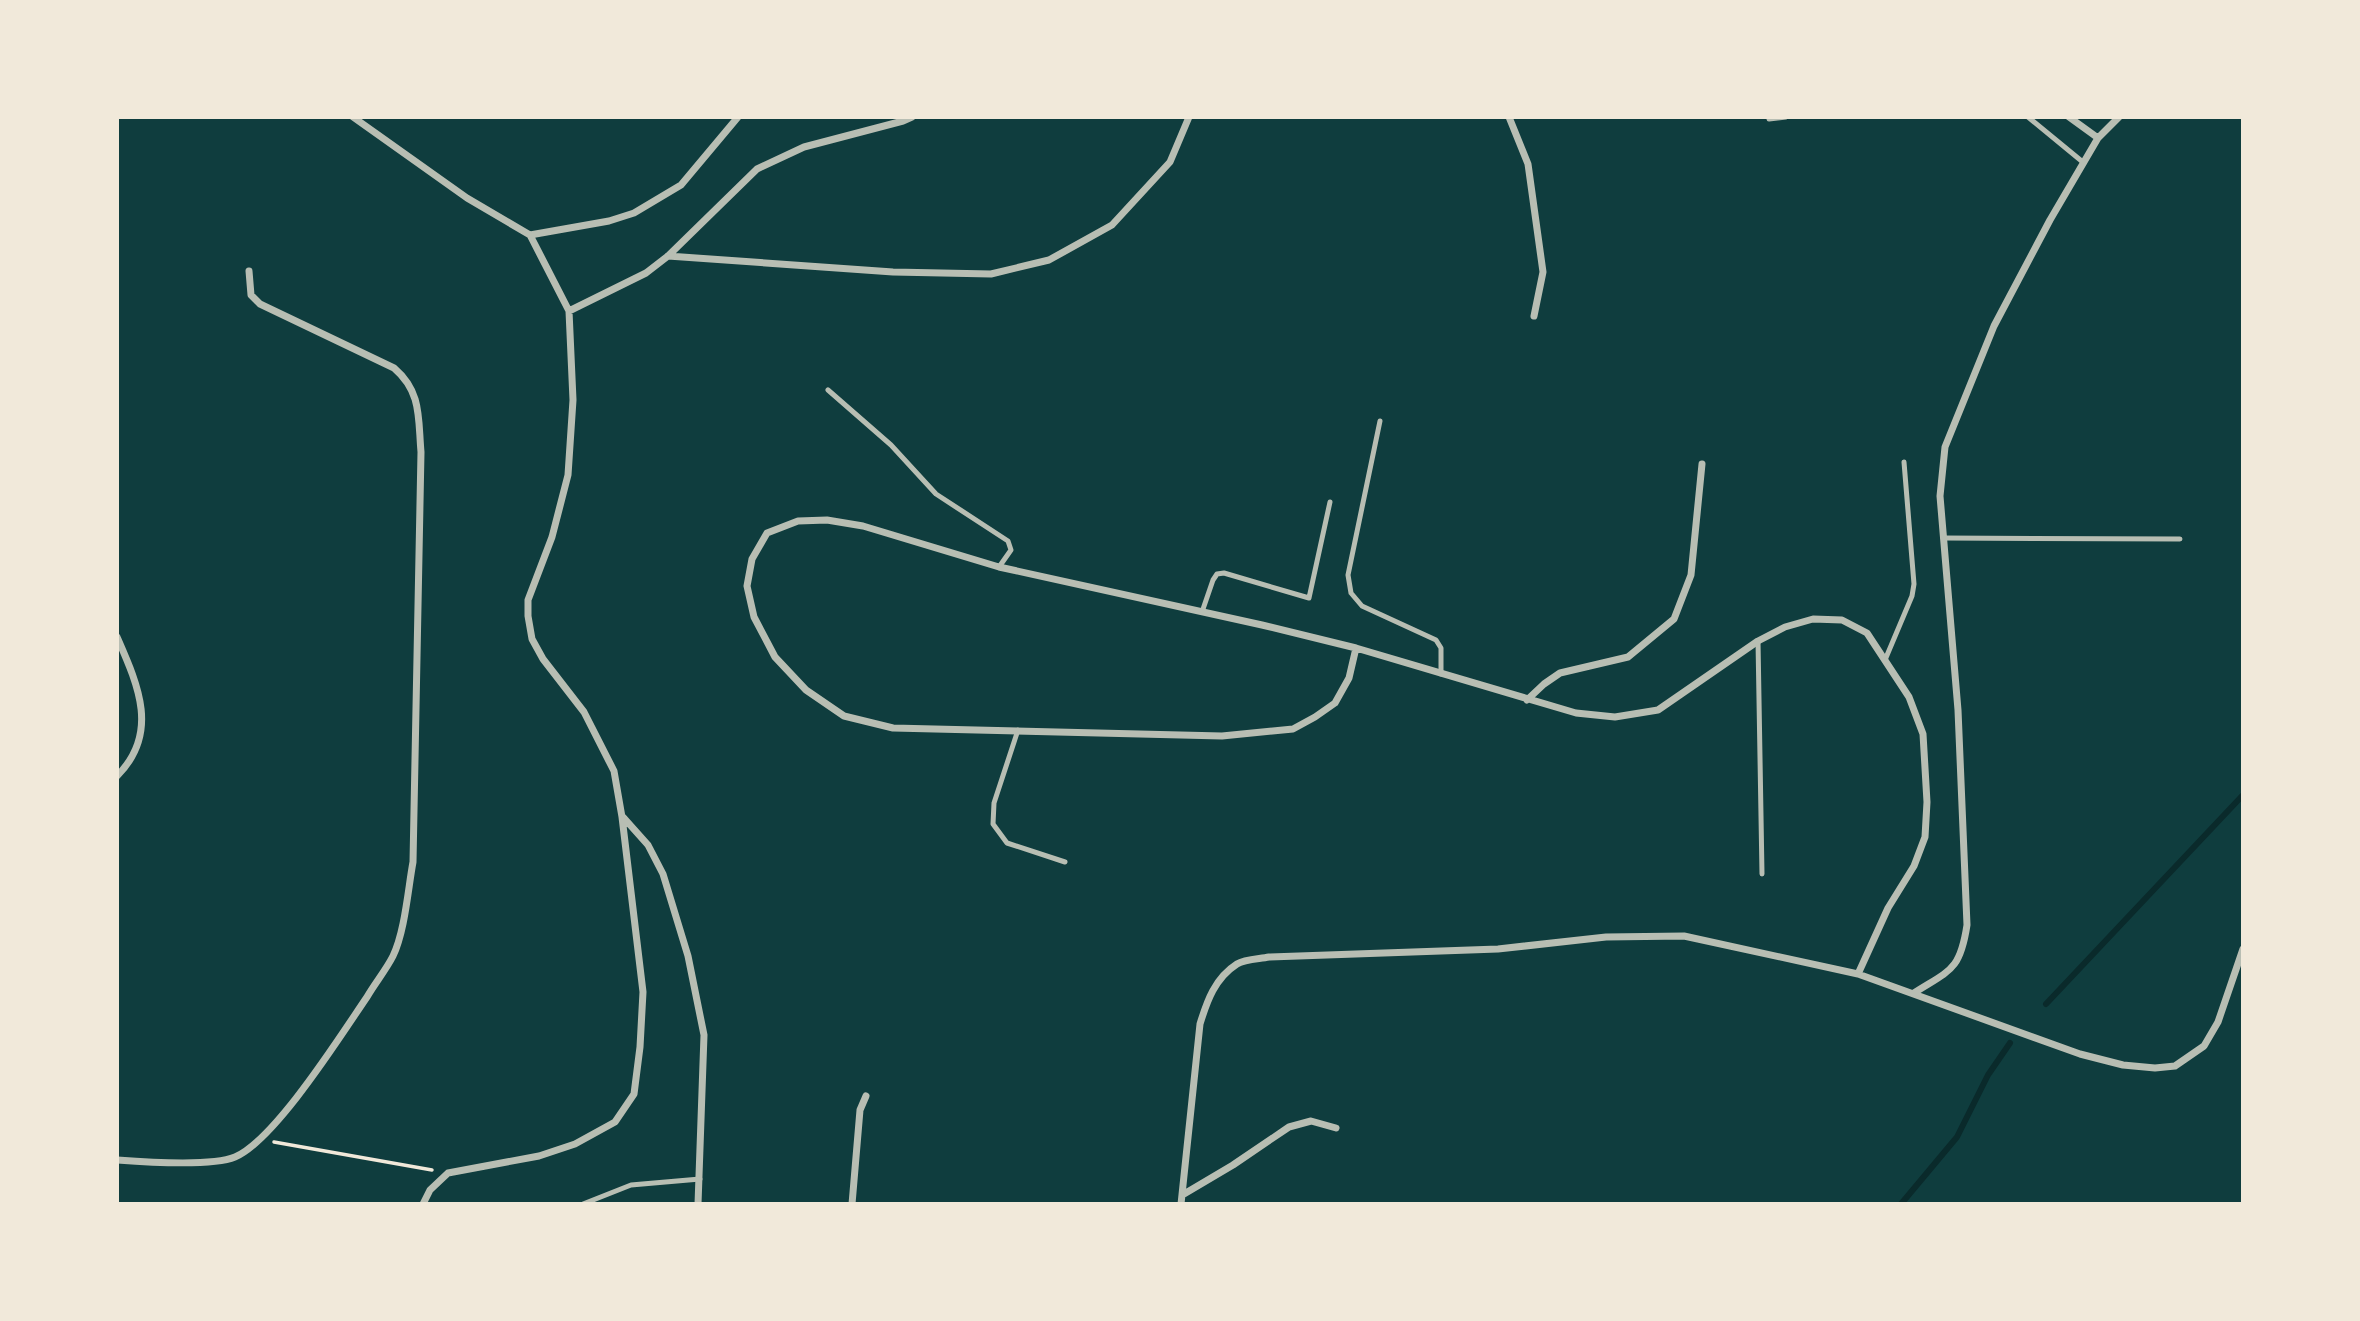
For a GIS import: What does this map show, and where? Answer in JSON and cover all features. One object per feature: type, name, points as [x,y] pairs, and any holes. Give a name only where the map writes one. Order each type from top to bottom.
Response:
[{"type":"street","points":[[354,117],[467,198],[530,235],[569,311],[573,400],[568,475],[552,537],[528,600],[528,616],[533,639],[543,659],[584,712],[614,771],[643,992],[634,1094],[615,1122],[575,1144],[539,1156],[448,1173],[430,1190],[423,1204]]},
{"type":"street","points":[[530,235],[609,221],[634,213],[681,186],[738,117]]},
{"type":"street","points":[[569,311],[646,273],[668,256],[757,169],[804,147],[912,117]]},
{"type":"street","points":[[668,256],[893,272],[990,274],[1049,260],[1112,225],[1170,162],[1189,117]]},
{"type":"street","points":[[1509,117],[1528,164],[1543,272],[1534,316]]},
{"type":"street","points":[[2068,117],[2098,138]]},
{"type":"street","points":[[1914,993],[1952,969],[1963,952],[1967,925],[1958,710],[1940,496],[1945,447],[1994,326],[2098,138],[2119,117]]},
{"type":"street","points":[[117,1160],[162,1163],[234,1157],[259,1140],[286,1111],[344,1032],[393,955],[406,908],[413,862],[421,452],[416,400],[406,379],[394,368],[260,304],[251,295],[249,271]]},
{"type":"street","points":[[1527,701],[1560,673],[1628,657],[1674,618],[1690,575],[1702,464]]},
{"type":"street","points":[[1356,648],[1349,678],[1335,703],[1293,729],[1222,736],[893,728],[844,716],[806,690],[775,657],[754,617],[747,586],[752,559],[768,533],[797,520],[827,520],[863,526],[999,567],[1356,648],[1527,701],[1576,713],[1615,717],[1658,710],[1758,641],[1785,627],[1813,619],[1842,620],[1867,633],[1909,697],[1923,734],[1927,802],[1925,837],[1914,866],[1888,908],[1858,974]]},
{"type":"street","points":[[117,637],[130,666],[142,710],[142,720],[137,751],[117,776]]},
{"type":"street","points":[[622,817],[648,845],[663,874],[688,956],[704,1035],[698,1204]]},
{"type":"street","points":[[1181,1204],[1200,1024],[1208,997],[1222,977],[1238,963],[1269,957],[1498,949],[1606,937],[1684,936],[1858,974],[2080,1054],[2123,1065],[2155,1068],[2175,1066],[2204,1046],[2218,1022],[2243,948]]},
{"type":"street","points":[[852,1204],[860,1110],[866,1096]]},
{"type":"street","points":[[1184,1194],[1289,1127],[1311,1121],[1336,1128]]},
{"type":"lane","points":[[1769,119],[1786,117]]},
{"type":"lane","points":[[2028,117],[2084,163]]},
{"type":"lane","points":[[828,390],[891,444],[936,494],[1008,541],[1011,550],[999,567]]},
{"type":"lane","points":[[1380,421],[1348,575],[1351,593],[1362,606],[1436,640],[1441,648],[1441,674]]},
{"type":"lane","points":[[1885,660],[1912,596],[1914,584],[1903,462]]},
{"type":"lane","points":[[1202,612],[1213,580],[1217,574],[1224,573],[1309,598],[1330,502]]},
{"type":"lane","points":[[1944,538],[2180,539]]},
{"type":"lane","points":[[1758,641],[1762,874]]},
{"type":"lane","points":[[1018,730],[994,803],[993,824],[1007,843],[1065,862]]},
{"type":"lane","points":[[583,1204],[631,1185],[700,1179]]},
{"type":"path","points":[[259,1140],[448,1173]]},
{"type":"waterway","points":[[2046,1004],[2243,795]]},
{"type":"waterway","points":[[1901,1204],[1957,1137],[1988,1075],[2010,1043]]}]
